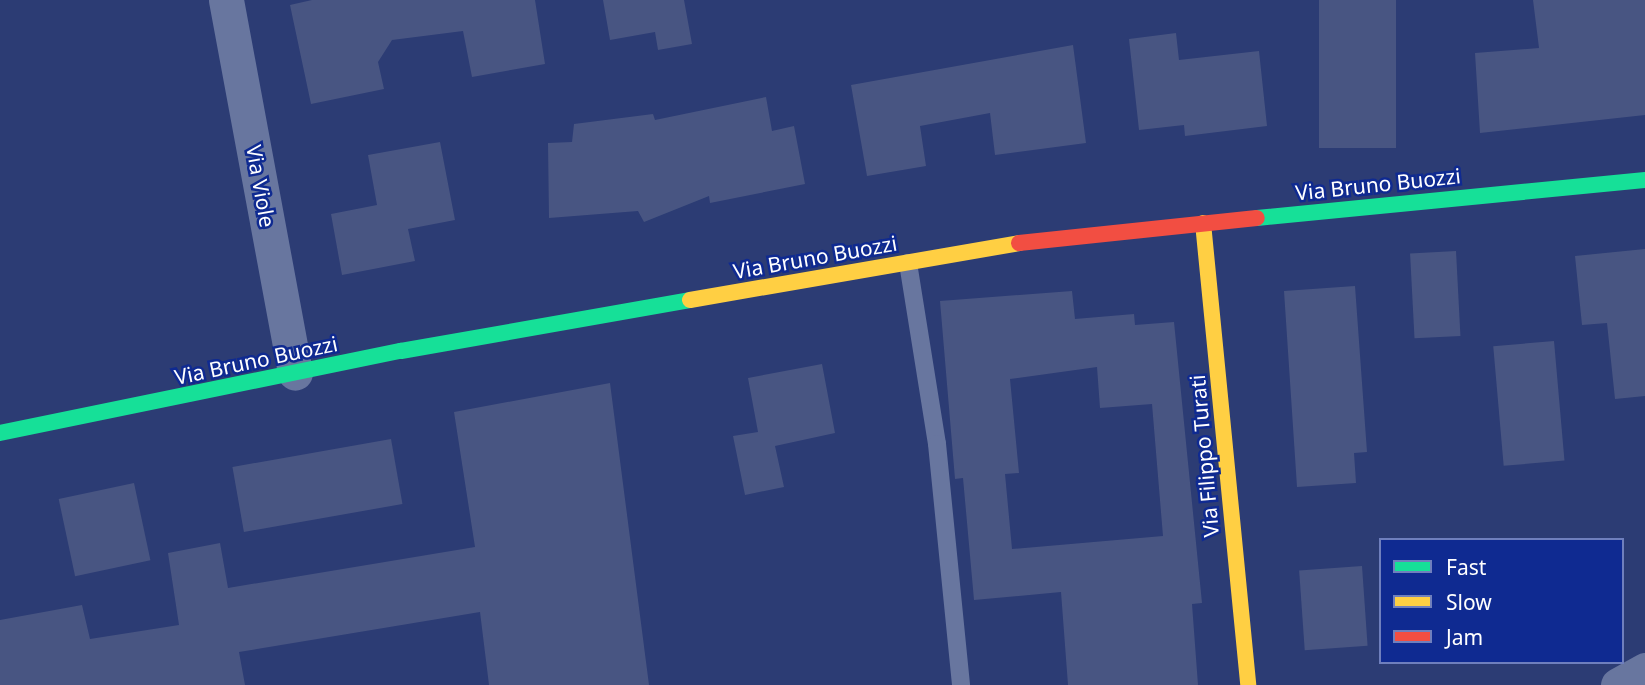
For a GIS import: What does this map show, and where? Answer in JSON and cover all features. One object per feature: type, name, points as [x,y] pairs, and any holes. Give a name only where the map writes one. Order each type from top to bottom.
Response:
[{"type":"street","name":"Via Viole","points":[[226,0],[295,373]]},
{"type":"street","name":"Via Bruno Buozzi","points":[[0,433],[295,373],[1029,241],[1645,180]]},
{"type":"street","name":"Via Filippo Turati","points":[[1203,223],[1248,685]]},
{"type":"street","points":[[1618,685],[1645,670]]},
{"type":"lane","points":[[908,262],[937,444],[961,685]]},
{"type":"building","points":[[312,0],[535,0],[545,64],[472,77],[463,31],[392,40],[378,62],[384,89],[311,104],[290,5]]},
{"type":"building","points":[[603,0],[684,0],[692,44],[658,50],[655,32],[610,40]]},
{"type":"building","points":[[1319,0],[1396,0],[1396,148],[1319,148]]},
{"type":"building","points":[[1533,0],[1645,0],[1645,115],[1480,133],[1475,53],[1539,48]]},
{"type":"building","points":[[1176,33],[1179,60],[1259,51],[1267,126],[1185,136],[1184,125],[1139,130],[1129,39]]},
{"type":"building","points":[[1073,45],[1086,143],[995,155],[990,113],[920,126],[926,166],[867,176],[851,85]]},
{"type":"building","points":[[766,97],[772,131],[794,126],[805,184],[710,203],[709,196],[644,222],[638,211],[549,218],[548,143],[572,142],[574,124],[653,114],[655,120]]},
{"type":"building","points":[[440,142],[455,220],[408,229],[415,261],[342,275],[331,214],[377,205],[368,155]]},
{"type":"building","points":[[1645,249],[1645,396],[1615,399],[1607,323],[1582,325],[1575,256]]},
{"type":"building","points":[[1456,251],[1460,336],[1415,338],[1410,253]]},
{"type":"building","points":[[1355,286],[1367,452],[1354,453],[1356,483],[1297,487],[1284,291]]},
{"type":"building","points":[[1072,291],[1075,319],[1134,314],[1135,325],[1174,322],[1202,603],[1192,604],[1198,685],[1068,685],[1061,592],[974,600],[963,478],[955,479],[940,301]],"holes":[[[1097,367],[1100,408],[1152,404],[1163,536],[1012,549],[1005,474],[1019,473],[1010,379]]]},
{"type":"building","points":[[1554,341],[1564,461],[1504,466],[1493,346]]},
{"type":"building","points":[[822,364],[835,433],[775,446],[784,487],[745,495],[733,436],[758,432],[748,378]]},
{"type":"building","points":[[610,383],[649,685],[489,685],[480,612],[239,652],[245,685],[0,685],[0,620],[82,605],[90,639],[179,625],[168,553],[220,543],[228,588],[475,547],[454,412]]},
{"type":"building","points":[[391,439],[402,504],[244,532],[232,467]]},
{"type":"building","points":[[134,483],[150,560],[75,576],[59,499]]},
{"type":"building","points":[[1362,566],[1368,646],[1305,650],[1299,570]]},
{"type":"traffic: fast","points":[[1257,218],[1645,180]]},
{"type":"traffic: fast","points":[[0,433],[401,351],[690,300]]},
{"type":"traffic: slow","points":[[1203,223],[1248,685]]},
{"type":"traffic: slow","points":[[690,300],[1019,243]]},
{"type":"traffic: jam","points":[[1019,243],[1257,218]]}]
